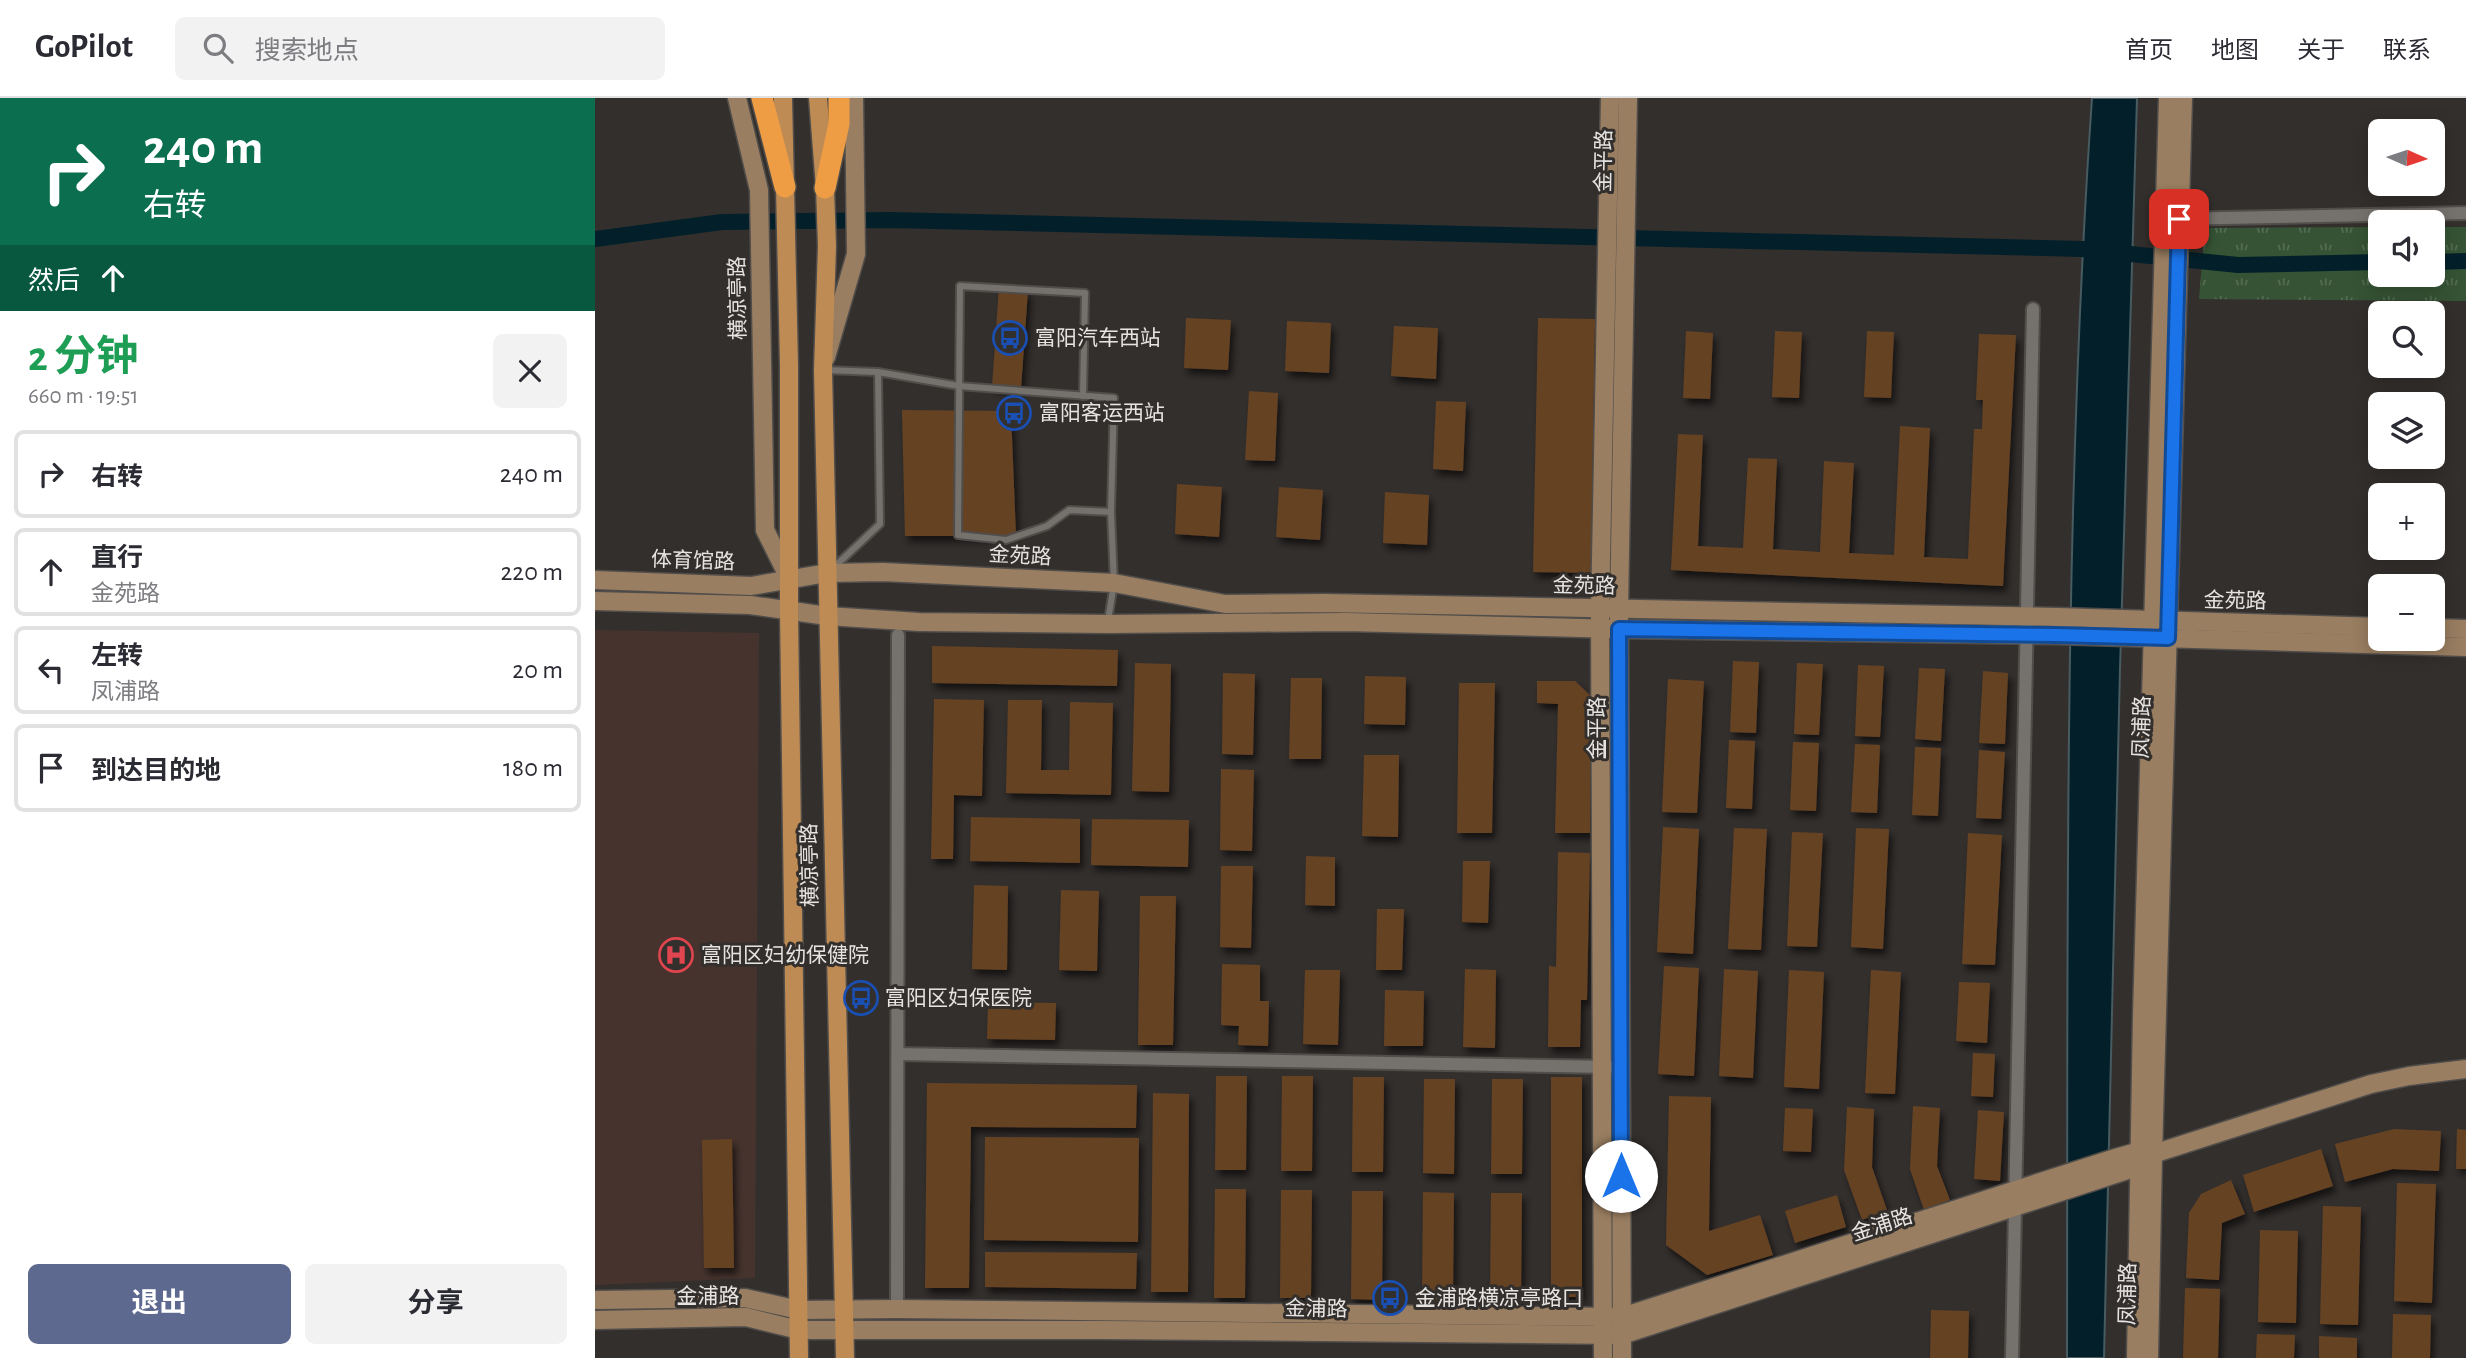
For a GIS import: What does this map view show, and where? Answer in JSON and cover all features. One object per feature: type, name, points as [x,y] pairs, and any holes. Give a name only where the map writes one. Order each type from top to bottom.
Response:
[{"type":"highway","points":[[762,98],[785,187]]},
{"type":"highway","points":[[825,188],[839,124],[839,98]]},
{"type":"main road","name":"横凉亭路","points":[[783,98],[789,365],[789,611],[799,1358]]},
{"type":"main road","name":"横凉亭路","points":[[818,98],[827,246],[823,370],[845,1358]]},
{"type":"street","name":"横凉亭路","points":[[737,98],[759,190],[765,530],[789,578]]},
{"type":"street","name":"横凉亭路","points":[[823,370],[856,254],[854,98]]},
{"type":"street","points":[[1610,98],[1617,204]]},
{"type":"street","name":"金平路","points":[[1622,1358],[1600,610],[1606,271],[1617,204],[1627,98]]},
{"type":"street","name":"凤浦路","points":[[2168,98],[2172,219]]},
{"type":"street","name":"凤浦路","points":[[2136,1358],[2170,272],[2183,98]]},
{"type":"street","name":"金平路","points":[[1603,1358],[1612,1067],[1625,272],[1617,204]]},
{"type":"street","points":[[2172,219],[2466,213]]},
{"type":"street","points":[[2012,1358],[2033,309]]},
{"type":"street","name":"金苑路","points":[[789,578],[827,573],[883,572],[1114,583],[1225,604],[1324,603],[1619,610],[2122,628],[2466,647]]},
{"type":"street","name":"体育馆路","points":[[595,580],[751,586],[789,578]]},
{"type":"street","name":"体育馆路","points":[[595,601],[750,605],[827,616],[919,622],[1346,622],[1619,629],[2028,625]]},
{"type":"street","name":"金苑路","points":[[2160,630],[2368,627]]},
{"type":"street","points":[[2445,628],[2466,629]]},
{"type":"street","points":[[897,1309],[898,635]]},
{"type":"street","points":[[898,1054],[1612,1067]]},
{"type":"street","points":[[2144,1157],[2371,1084],[2466,1069]]},
{"type":"street","name":"凤浦路","points":[[2144,1157],[2149,1358]]},
{"type":"street","name":"金浦路","points":[[595,1320],[746,1317],[799,1330],[1622,1326],[2144,1157]]},
{"type":"street","name":"金浦路","points":[[595,1300],[745,1298],[799,1310],[897,1309],[1603,1326]]},
{"type":"lane","points":[[1083,396],[1085,293],[960,286],[958,535],[1006,540],[1047,526],[1069,510],[1111,512]]},
{"type":"lane","points":[[823,370],[878,372],[959,386],[1114,398],[1111,512],[1114,583],[1108,624]]},
{"type":"lane","points":[[827,573],[880,524],[878,372]]},
{"type":"shaded area","name":"富阳区妇幼保健院","points":[[595,630],[759,633],[755,1278],[595,1285]]},
{"type":"green space","points":[[2368,227],[2368,287],[2445,287],[2445,227],[2466,227],[2466,301],[2199,299],[2205,228]]},
{"type":"water","points":[[2092,98],[2137,98],[2104,1358],[2067,1358],[2072,570],[2076,413]]},
{"type":"building","name":"富阳汽车西站","points":[[999,287],[1028,290],[1021,389],[992,387]]},
{"type":"building","points":[[1186,318],[1231,320],[1228,370],[1184,368]]},
{"type":"building","points":[[1538,318],[1595,319],[1591,573],[1533,572]]},
{"type":"building","points":[[1287,321],[1331,323],[1329,373],[1285,371]]},
{"type":"building","points":[[1394,326],[1438,328],[1436,379],[1391,376]]},
{"type":"building","points":[[1686,331],[1713,333],[1710,399],[1683,398]]},
{"type":"building","points":[[1775,331],[1802,332],[1799,398],[1772,397]]},
{"type":"building","points":[[1867,331],[1894,332],[1891,398],[1864,397]]},
{"type":"building","points":[[1979,334],[2016,335],[2003,586],[1671,570],[1678,434],[1703,435],[1698,546],[1743,548],[1748,458],[1777,459],[1773,549],[1820,552],[1824,461],[1854,463],[1849,553],[1894,555],[1900,426],[1930,428],[1924,557],[1968,559],[1974,429],[1982,429],[1983,400],[1976,400]]},
{"type":"building","points":[[1249,391],[1278,393],[1275,461],[1245,460]]},
{"type":"building","points":[[1436,401],[1466,402],[1463,471],[1433,469]]},
{"type":"building","points":[[902,410],[1011,411],[1016,536],[905,536]]},
{"type":"building","points":[[1177,484],[1222,487],[1219,537],[1175,534]]},
{"type":"building","points":[[1279,487],[1323,490],[1320,540],[1276,537]]},
{"type":"building","points":[[1385,492],[1429,495],[1427,545],[1383,543]]},
{"type":"building","points":[[932,646],[1118,650],[1117,686],[932,683]]},
{"type":"building","points":[[1733,661],[1759,662],[1756,733],[1730,732]]},
{"type":"building","points":[[1135,663],[1171,664],[1169,792],[1132,791]]},
{"type":"building","points":[[1797,663],[1823,664],[1819,735],[1794,734]]},
{"type":"building","points":[[1858,665],[1884,666],[1880,737],[1855,736]]},
{"type":"building","points":[[1919,668],[1945,669],[1941,741],[1915,739]]},
{"type":"building","points":[[1983,671],[2008,673],[2005,744],[1979,743]]},
{"type":"building","points":[[1223,673],[1255,674],[1253,755],[1222,754]]},
{"type":"building","points":[[1365,676],[1406,677],[1405,725],[1364,724]]},
{"type":"building","points":[[1291,678],[1322,678],[1321,759],[1289,759]]},
{"type":"building","points":[[1668,679],[1704,681],[1697,813],[1662,812]]},
{"type":"building","points":[[1537,681],[1575,681],[1590,695],[1590,833],[1555,833],[1558,704],[1537,703]]},
{"type":"building","points":[[1459,683],[1495,683],[1492,833],[1457,833]]},
{"type":"building","points":[[934,699],[984,700],[982,796],[954,795],[953,859],[931,859]]},
{"type":"building","points":[[1008,700],[1042,700],[1041,770],[1069,770],[1070,702],[1113,703],[1111,795],[1006,793]]},
{"type":"building","points":[[1729,740],[1755,741],[1752,809],[1726,808]]},
{"type":"building","points":[[1793,742],[1819,743],[1816,811],[1790,810]]},
{"type":"building","points":[[1855,744],[1880,745],[1877,813],[1851,812]]},
{"type":"building","points":[[1915,747],[1941,748],[1938,816],[1912,815]]},
{"type":"building","points":[[1979,750],[2005,752],[2001,819],[1976,818]]},
{"type":"building","points":[[1364,755],[1399,755],[1398,837],[1362,836]]},
{"type":"building","points":[[1221,769],[1254,770],[1252,851],[1220,850]]},
{"type":"building","points":[[971,817],[1080,819],[1080,863],[970,861]]},
{"type":"building","points":[[1092,819],[1189,820],[1188,867],[1091,865]]},
{"type":"building","points":[[1663,827],[1699,829],[1693,954],[1657,952]]},
{"type":"building","points":[[1734,828],[1767,829],[1761,950],[1728,949]]},
{"type":"building","points":[[1856,828],[1889,829],[1883,949],[1851,947]]},
{"type":"building","points":[[1792,832],[1823,833],[1817,947],[1787,946]]},
{"type":"building","points":[[1968,833],[2002,835],[1995,965],[1962,964]]},
{"type":"building","points":[[1558,852],[1590,853],[1587,1000],[1581,1000],[1580,1047],[1548,1047],[1549,966],[1556,967]]},
{"type":"building","points":[[1306,856],[1335,857],[1335,906],[1305,905]]},
{"type":"building","points":[[1463,861],[1490,861],[1488,923],[1462,922]]},
{"type":"building","points":[[1221,866],[1253,866],[1251,948],[1220,947]]},
{"type":"building","points":[[974,885],[1008,886],[1007,970],[972,969]]},
{"type":"building","points":[[1061,890],[1099,891],[1097,971],[1059,970]]},
{"type":"building","points":[[1140,896],[1176,896],[1173,1045],[1138,1045]]},
{"type":"building","points":[[1377,909],[1404,909],[1402,970],[1376,970]]},
{"type":"building","points":[[1222,964],[1260,965],[1260,1001],[1269,1001],[1268,1046],[1238,1045],[1239,1026],[1221,1025]]},
{"type":"building","points":[[1664,966],[1699,968],[1694,1076],[1658,1074]]},
{"type":"building","points":[[1465,969],[1496,970],[1495,1048],[1463,1047]]},
{"type":"building","points":[[1724,969],[1758,971],[1753,1078],[1719,1076]]},
{"type":"building","points":[[1305,970],[1340,970],[1338,1045],[1303,1044]]},
{"type":"building","points":[[1789,970],[1824,972],[1819,1089],[1784,1087]]},
{"type":"building","points":[[1871,970],[1901,972],[1895,1094],[1865,1093]]},
{"type":"building","points":[[1959,982],[1990,983],[1987,1043],[1956,1041]]},
{"type":"building","points":[[1385,990],[1424,991],[1423,1046],[1384,1046]]},
{"type":"building","points":[[988,1002],[1056,1003],[1055,1040],[987,1039]]},
{"type":"building","points":[[1973,1053],[1995,1054],[1993,1097],[1971,1096]]},
{"type":"building","points":[[1216,1076],[1247,1076],[1246,1170],[1215,1170]]},
{"type":"building","points":[[1282,1076],[1313,1076],[1312,1171],[1281,1171]]},
{"type":"building","points":[[1353,1077],[1384,1077],[1383,1172],[1352,1172]]},
{"type":"building","points":[[1551,1077],[1582,1077],[1582,1297],[1551,1297]]},
{"type":"building","points":[[1424,1079],[1455,1079],[1454,1174],[1423,1173]]},
{"type":"building","points":[[1492,1079],[1523,1079],[1522,1174],[1491,1174]]},
{"type":"building","points":[[927,1083],[1137,1085],[1136,1128],[971,1127],[969,1288],[925,1288]]},
{"type":"building","points":[[1153,1093],[1189,1094],[1188,1292],[1151,1292]]},
{"type":"building","points":[[1669,1096],[1711,1097],[1709,1231],[1760,1215],[1773,1255],[1707,1275],[1666,1245]]},
{"type":"building","points":[[1913,1106],[1940,1108],[1937,1166],[1950,1200],[1924,1210],[1910,1169]]},
{"type":"building","points":[[1847,1107],[1874,1109],[1872,1167],[1887,1210],[1862,1220],[1844,1170]]},
{"type":"building","points":[[1785,1108],[1813,1109],[1811,1152],[1783,1151]]},
{"type":"building","points":[[1978,1110],[2004,1112],[2000,1181],[1974,1179]]},
{"type":"building","points":[[2394,1129],[2441,1131],[2439,1171],[2393,1169],[2345,1182],[2335,1144]]},
{"type":"building","points":[[2457,1129],[2466,1130],[2466,1169],[2456,1169]]},
{"type":"building","points":[[985,1137],[1139,1138],[1138,1242],[984,1240]]},
{"type":"building","points":[[732,1139],[734,1268],[704,1268],[702,1140]]},
{"type":"building","points":[[2321,1149],[2333,1186],[2254,1212],[2243,1175]]},
{"type":"building","points":[[2231,1180],[2245,1214],[2222,1223],[2219,1280],[2186,1278],[2189,1213],[2201,1194]]},
{"type":"building","points":[[2397,1183],[2436,1184],[2432,1303],[2394,1301]]},
{"type":"building","points":[[1215,1189],[1246,1189],[1245,1298],[1214,1298]]},
{"type":"building","points":[[1281,1190],[1312,1190],[1311,1298],[1280,1298]]},
{"type":"building","points":[[1352,1191],[1383,1191],[1382,1300],[1351,1299]]},
{"type":"building","points":[[1423,1192],[1454,1193],[1453,1301],[1422,1301]]},
{"type":"building","points":[[1491,1193],[1522,1193],[1521,1302],[1490,1301]]},
{"type":"building","points":[[1837,1195],[1846,1227],[1795,1243],[1785,1211]]},
{"type":"building","points":[[2323,1206],[2361,1207],[2358,1325],[2320,1324]]},
{"type":"building","points":[[2260,1230],[2298,1231],[2296,1323],[2258,1322]]},
{"type":"building","points":[[985,1252],[1137,1253],[1136,1289],[985,1287]]},
{"type":"building","points":[[2185,1288],[2220,1289],[2218,1358],[2183,1358]]},
{"type":"building","points":[[1931,1310],[1969,1311],[1968,1358],[1930,1358]]},
{"type":"building","points":[[2393,1314],[2431,1315],[2430,1358],[2392,1358]]},
{"type":"building","points":[[2257,1334],[2295,1335],[2294,1358],[2256,1358]]},
{"type":"building","points":[[2319,1336],[2357,1338],[2357,1358],[2319,1358]]},
{"type":"waterway","points":[[595,239],[722,222],[890,220],[2082,249],[2238,265],[2368,262]]},
{"type":"waterway","points":[[2445,262],[2466,261]]},
{"type":"place","name":"富阳汽车西站","points":[[1010,338]]},
{"type":"place","name":"富阳客运西站","points":[[1014,413]]},
{"type":"place","name":"富阳区妇幼保健院","points":[[676,955]]},
{"type":"place","name":"富阳区妇保医院","points":[[861,998]]},
{"type":"place","name":"金浦路横凉亭路口","points":[[1390,1298]]},
{"type":"route","points":[[1621,1176],[1619,629],[2168,638],[2179,219]]}]
